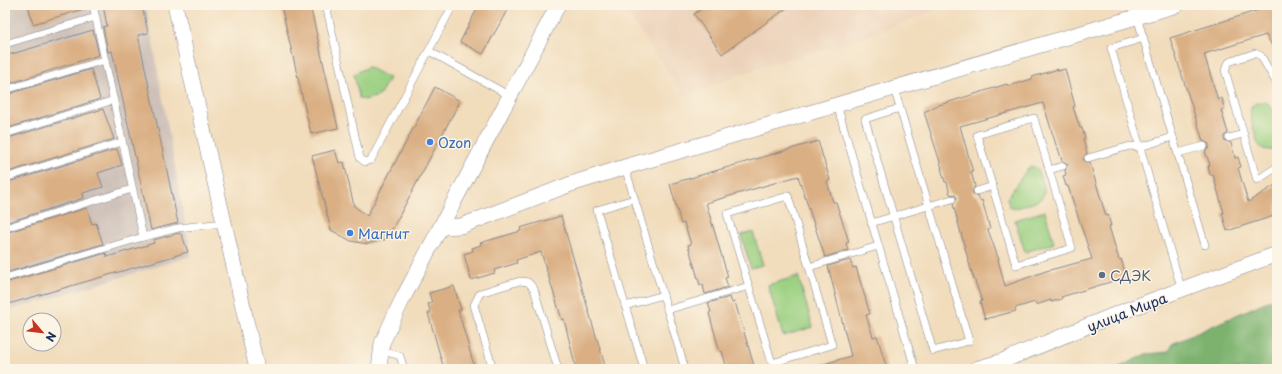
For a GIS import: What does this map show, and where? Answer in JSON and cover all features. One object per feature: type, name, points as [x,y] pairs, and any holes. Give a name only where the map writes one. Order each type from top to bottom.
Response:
[{"type":"street","points":[[175,5],[257,369]]},
{"type":"street","points":[[379,369],[382,343],[402,300],[558,5]]},
{"type":"street","points":[[441,227],[461,226],[571,184],[625,167],[1177,5]]},
{"type":"street","name":"улица Мира","points":[[976,369],[1000,362],[1129,309],[1182,291],[1277,254]]},
{"type":"lane","points":[[93,5],[143,237]]},
{"type":"lane","points":[[326,5],[360,158],[365,162],[371,160],[453,5]]},
{"type":"lane","points":[[5,44],[96,17]]},
{"type":"lane","points":[[1138,17],[1205,245]]},
{"type":"lane","points":[[1144,38],[1111,48],[1182,291]]},
{"type":"lane","points":[[429,51],[510,96]]},
{"type":"lane","points":[[1277,84],[1261,56],[1255,53],[1229,62],[1224,70],[1257,180],[1277,167]]},
{"type":"lane","points":[[5,90],[105,60]]},
{"type":"lane","points":[[894,88],[900,108],[928,206],[969,341],[934,351],[865,119],[900,108]]},
{"type":"lane","points":[[5,134],[114,100]]},
{"type":"lane","points":[[837,105],[915,369]]},
{"type":"lane","points":[[1034,118],[1072,248],[1016,265],[993,186],[977,135],[1034,118]]},
{"type":"lane","points":[[1229,138],[1243,134]]},
{"type":"lane","points":[[1088,158],[1130,146],[1140,147],[1173,137]]},
{"type":"lane","points":[[5,178],[122,142]]},
{"type":"lane","points":[[1178,154],[1204,146]]},
{"type":"lane","points":[[1049,170],[1064,166]]},
{"type":"lane","points":[[625,167],[685,369]]},
{"type":"lane","points":[[977,191],[993,186]]},
{"type":"lane","points":[[5,228],[132,189]]},
{"type":"lane","points":[[788,196],[809,267],[832,345],[772,363],[727,214],[788,196]]},
{"type":"lane","points":[[634,199],[597,210],[644,369]]},
{"type":"lane","points":[[872,223],[952,199]]},
{"type":"lane","points":[[5,278],[178,228],[224,223]]},
{"type":"lane","points":[[809,267],[878,246]]},
{"type":"lane","points":[[493,369],[474,305],[480,293],[520,281],[528,282],[534,289],[558,369]]},
{"type":"lane","points":[[667,310],[749,286]]},
{"type":"lane","points":[[625,306],[663,295]]},
{"type":"lane","points":[[382,351],[400,356],[404,369]]},
{"type":"shaded area","points":[[5,5],[146,5],[191,256],[5,312]]},
{"type":"shaded area","points":[[622,5],[936,5],[939,9],[844,44],[757,68],[685,96]]},
{"type":"green space","points":[[368,67],[389,78],[379,96],[364,100],[359,98],[354,74]]},
{"type":"green space","points":[[1266,102],[1277,114],[1277,149],[1270,150],[1261,148],[1257,142],[1252,123],[1251,108],[1255,104]]},
{"type":"green space","points":[[1032,166],[1038,169],[1044,186],[1044,195],[1036,202],[1015,208],[1010,207],[1007,200],[1008,197],[1028,168]]},
{"type":"green space","points":[[1045,211],[1054,243],[1025,252],[1015,220]]},
{"type":"green space","points":[[753,232],[763,265],[751,268],[741,235]]},
{"type":"green space","points":[[798,276],[813,327],[783,336],[768,285]]},
{"type":"green space","points":[[1277,297],[1277,369],[1115,369],[1146,354],[1168,352],[1172,344]]},
{"type":"building","points":[[28,5],[87,5],[87,8],[33,24]]},
{"type":"building","points":[[103,5],[142,5],[148,33],[138,35],[178,223],[151,230],[112,51],[108,52],[103,27],[107,26]]},
{"type":"building","points":[[281,5],[310,5],[338,128],[311,134]]},
{"type":"building","points":[[479,5],[510,5],[483,54],[460,42]]},
{"type":"building","points":[[707,5],[791,5],[722,54],[694,14]]},
{"type":"building","points":[[1267,5],[1277,5],[1277,54],[1266,35],[1204,54],[1218,100],[1222,98],[1224,109],[1221,110],[1228,133],[1224,136],[1224,140],[1231,143],[1235,158],[1238,157],[1241,167],[1238,168],[1248,202],[1277,184],[1277,215],[1227,231],[1222,213],[1224,213],[1213,175],[1210,175],[1208,166],[1210,165],[1205,151],[1209,148],[1209,144],[1203,141],[1170,38],[1259,10],[1258,9]]},
{"type":"building","points":[[93,30],[99,55],[5,85],[5,56]]},
{"type":"building","points":[[91,69],[100,99],[5,129],[5,95]]},
{"type":"building","points":[[1058,69],[1058,71],[1065,69],[1075,106],[1073,107],[1085,138],[1083,139],[1087,153],[1083,159],[1086,163],[1090,163],[1106,216],[1108,215],[1111,226],[1109,226],[1119,260],[1121,259],[1126,276],[1061,297],[1062,299],[1051,302],[1051,300],[1036,305],[1035,302],[1015,308],[1016,311],[985,319],[980,302],[982,301],[971,270],[953,204],[957,198],[955,195],[950,194],[947,182],[945,182],[924,112],[936,106],[1007,84],[1008,86],[1032,79],[1032,77]],"holes":[[[1043,103],[1062,161],[1068,164],[1065,171],[1066,175],[1063,176],[1066,186],[1068,186],[1092,259],[1046,271],[1005,286],[999,260],[988,230],[990,229],[982,200],[980,201],[978,196],[974,195],[972,192],[975,186],[971,172],[973,172],[960,126]]]},
{"type":"building","points":[[435,87],[460,101],[387,239],[367,244],[351,241],[331,230],[312,156],[335,150],[339,163],[344,162],[354,206],[367,216]]},
{"type":"building","points":[[103,109],[114,139],[5,173],[5,139]]},
{"type":"building","points":[[818,141],[830,180],[827,181],[833,202],[836,202],[849,242],[846,243],[848,250],[825,257],[798,176],[706,203],[728,277],[725,278],[728,287],[705,294],[703,285],[700,285],[688,245],[691,244],[684,223],[681,224],[670,184]]},
{"type":"building","points":[[117,149],[122,165],[98,173],[103,187],[83,193],[84,198],[5,223],[5,183]]},
{"type":"building","points":[[87,208],[92,224],[96,223],[103,244],[5,273],[5,233]]},
{"type":"building","points":[[561,216],[606,369],[576,369],[564,319],[562,320],[541,252],[516,260],[517,263],[494,270],[495,273],[471,280],[464,254],[473,251],[472,248],[481,245],[480,243],[521,231],[520,228]]},
{"type":"building","points":[[179,233],[182,235],[188,252],[5,305],[5,283],[106,253],[107,257],[154,243],[153,240]]},
{"type":"building","points":[[850,260],[853,268],[856,267],[870,314],[866,315],[873,337],[877,336],[887,369],[819,369],[818,366],[851,356],[828,266]]},
{"type":"building","points":[[454,286],[461,310],[458,310],[475,369],[444,369],[428,313],[431,313],[428,304],[432,303],[429,293]]},
{"type":"building","points":[[730,297],[732,303],[735,302],[755,369],[727,369],[722,351],[720,352],[709,313],[711,312],[708,303]]},
{"type":"place","name":"Ozon","points":[[430,142]]},
{"type":"place","name":"Магнит","points":[[350,233]]},
{"type":"place","name":"СДЭК","points":[[1102,275]]}]
